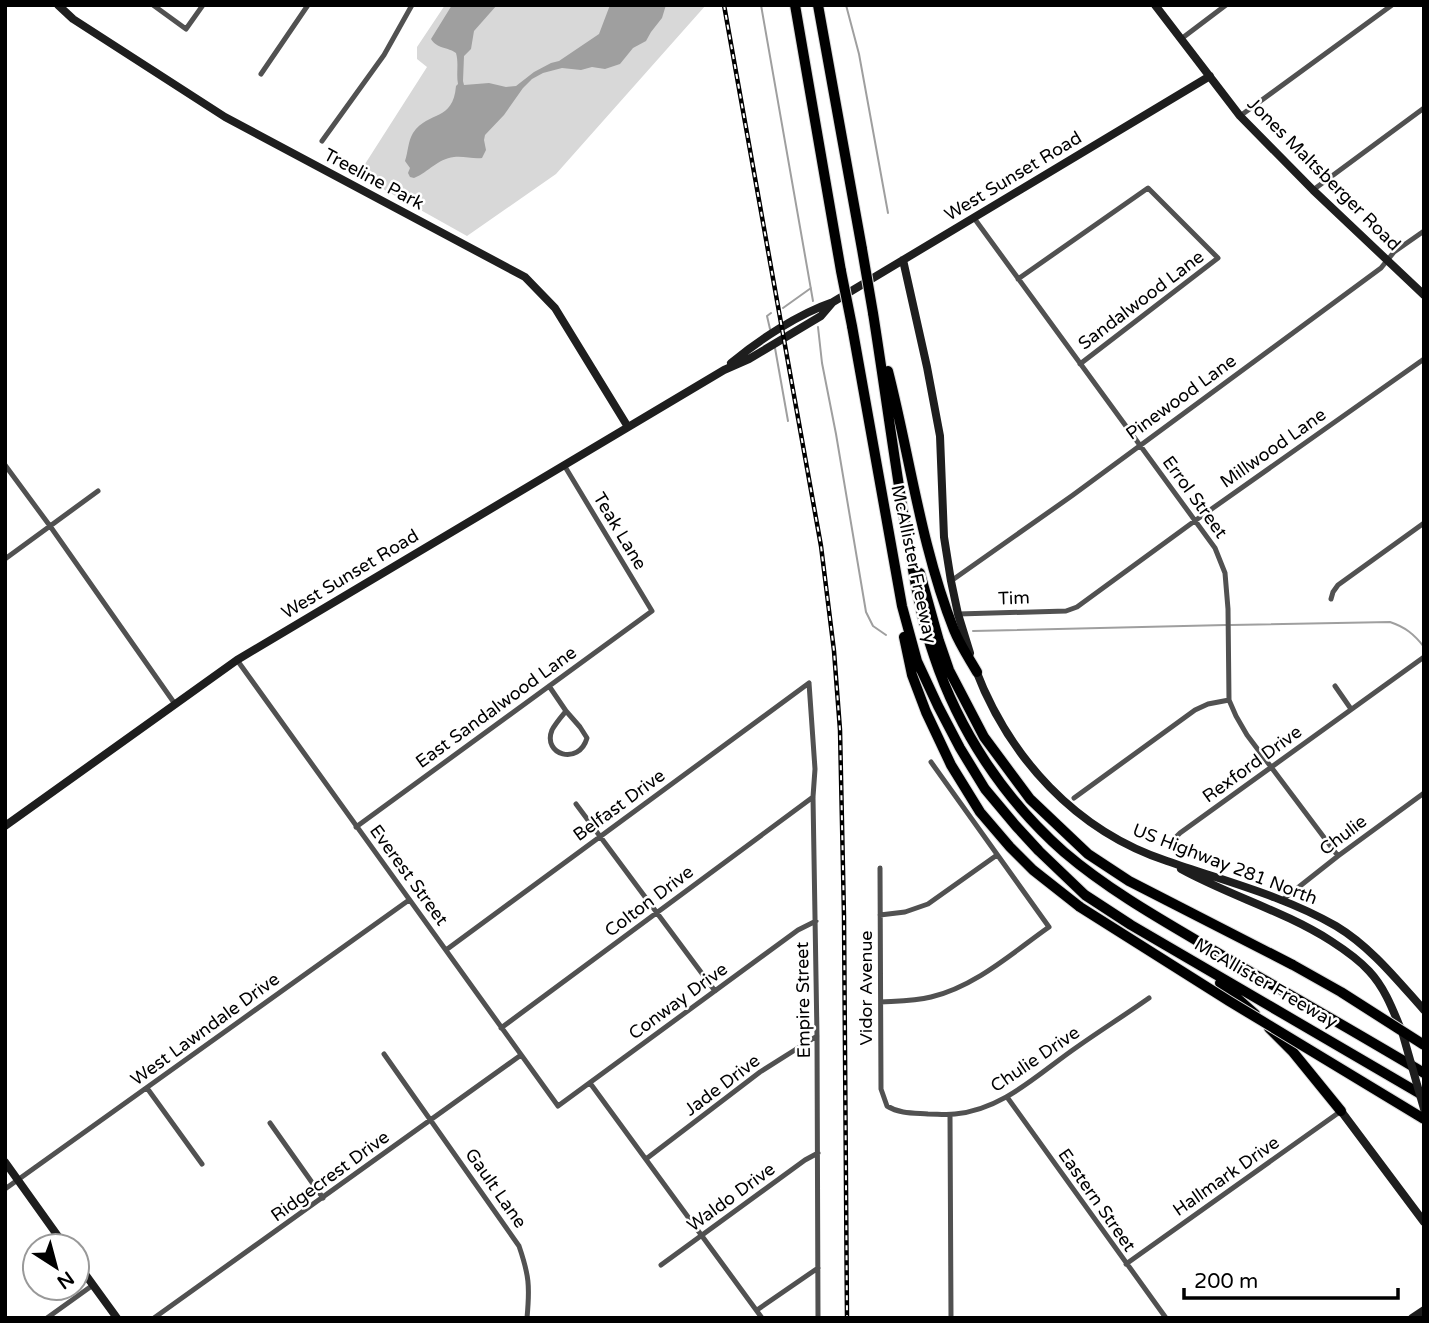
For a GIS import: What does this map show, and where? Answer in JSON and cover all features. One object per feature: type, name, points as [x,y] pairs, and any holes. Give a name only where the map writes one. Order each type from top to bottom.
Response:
[{"type":"highway","name":"McAllister Freeway","points":[[795,5],[900,593],[918,661],[960,748],[985,789],[1039,851],[1085,895],[1131,925],[1424,1096]]},
{"type":"highway","name":"McAllister Freeway","points":[[818,5],[873,313],[902,506],[926,630],[945,686],[977,749],[1023,810],[1064,852],[1107,884],[1424,1073]]},
{"type":"highway","points":[[873,313],[900,416],[911,477],[932,559],[955,632],[977,672]]},
{"type":"highway","points":[[902,506],[949,670],[984,737],[1030,799],[1088,854],[1129,881],[1293,965],[1424,1045]]},
{"type":"highway","points":[[900,593],[902,627],[912,675],[926,712],[951,765],[980,812],[1010,847],[1033,870],[1080,907],[1264,1023],[1424,1119]]},
{"type":"highway","points":[[1194,961],[1237,997],[1284,1043],[1341,1111]]},
{"type":"main road","name":"Treeline Park","points":[[58,5],[73,19],[225,117],[525,277],[555,308],[628,427]]},
{"type":"main road","name":"Jones Maltsberger Road","points":[[1155,5],[1240,116],[1424,295]]},
{"type":"main road","name":"West Sunset Road","points":[[5,826],[237,660],[724,370],[749,359],[821,316],[833,302],[1210,76]]},
{"type":"main road","name":"US Highway 281 North","points":[[903,260],[940,436],[944,537],[958,614],[977,672],[992,706],[1015,745],[1067,805],[1108,835],[1167,861],[1205,872],[1281,901],[1338,927],[1383,964],[1424,1010]]},
{"type":"main road","points":[[1167,861],[1201,881],[1255,902],[1316,932],[1359,960],[1385,992],[1403,1035],[1424,1109]]},
{"type":"main road","points":[[1341,1111],[1424,1222]]},
{"type":"main road","points":[[5,1162],[55,1232]]},
{"type":"main road","points":[[91,1282],[117,1318]]},
{"type":"main road","points":[[1412,1318],[1424,1310]]},
{"type":"street","points":[[153,5],[186,29],[202,5]]},
{"type":"street","points":[[261,74],[308,5]]},
{"type":"street","points":[[322,141],[384,55],[412,5]]},
{"type":"street","points":[[1181,39],[1226,5]]},
{"type":"street","points":[[1240,116],[1392,5]]},
{"type":"street","points":[[1314,190],[1424,108]]},
{"type":"street","name":"Sandalwood Lane","points":[[1018,279],[1147,188],[1218,258],[1080,364]]},
{"type":"street","name":"Errol Street","points":[[974,218],[1215,548],[1225,573],[1229,700],[1247,735],[1338,856]]},
{"type":"street","name":"Pinewood Lane","points":[[951,581],[1381,268],[1394,252],[1424,231]]},
{"type":"street","name":"Millwood Lane","points":[[1072,610],[1424,359]]},
{"type":"street","points":[[5,465],[175,704]]},
{"type":"street","name":"Teak Lane","points":[[564,465],[652,611]]},
{"type":"street","points":[[5,559],[98,491]]},
{"type":"street","points":[[1331,599],[1338,585],[1424,523]]},
{"type":"street","name":"Tim","points":[[958,614],[1072,610]]},
{"type":"street","name":"East Sandalwood Lane","points":[[356,827],[652,611]]},
{"type":"street","name":"Rexford Drive","points":[[1172,845],[1180,833],[1422,658]]},
{"type":"street","name":"Everest Street","points":[[237,660],[558,1106]]},
{"type":"street","name":"Empire Street","points":[[809,683],[815,769],[813,797],[818,1318]]},
{"type":"street","name":"Belfast Drive","points":[[446,950],[809,683]]},
{"type":"street","points":[[549,686],[587,738],[583,747],[570,756],[557,751],[551,737],[552,730],[566,711]]},
{"type":"street","points":[[1335,686],[1351,709]]},
{"type":"street","points":[[1074,798],[1195,710],[1229,700]]},
{"type":"street","points":[[881,1002],[913,1001],[960,988],[1049,927],[931,762]]},
{"type":"street","name":"Chulie","points":[[1281,901],[1424,793]]},
{"type":"street","name":"Colton Drive","points":[[501,1028],[813,797]]},
{"type":"street","points":[[576,804],[715,991]]},
{"type":"street","points":[[880,915],[905,912],[928,904],[997,855]]},
{"type":"street","name":"Vidor Avenue","points":[[880,868],[881,1089],[887,1106]]},
{"type":"street","name":"West Lawndale Drive","points":[[5,1189],[409,900]]},
{"type":"street","name":"Conway Drive","points":[[558,1106],[798,930],[816,921]]},
{"type":"street","name":"Chulie Drive","points":[[887,1106],[904,1113],[950,1115],[982,1109],[1007,1097],[1149,998]]},
{"type":"street","name":"Jade Drive","points":[[646,1159],[760,1072],[817,1036]]},
{"type":"street","name":"Gault Lane","points":[[384,1054],[519,1245],[529,1283],[527,1318]]},
{"type":"street","name":"Ridgecrest Drive","points":[[155,1318],[521,1055]]},
{"type":"street","points":[[590,1083],[762,1318]]},
{"type":"street","points":[[147,1088],[202,1164]]},
{"type":"street","name":"Eastern Street","points":[[1007,1097],[1166,1318]]},
{"type":"street","name":"Hallmark Drive","points":[[1126,1264],[1341,1111]]},
{"type":"street","points":[[950,1115],[951,1318]]},
{"type":"street","points":[[270,1123],[323,1198]]},
{"type":"street","name":"Waldo Drive","points":[[662,1265],[818,1153]]},
{"type":"street","points":[[757,1310],[818,1268]]},
{"type":"street","points":[[47,1318],[93,1285]]},
{"type":"shaded area","points":[[445,5],[706,5],[556,174],[467,236],[358,175],[427,67],[417,59],[417,47]]},
{"type":"shaded area","points":[[452,5],[497,5],[474,31],[471,49],[464,56],[463,81],[464,85],[489,83],[506,87],[516,86],[534,72],[559,61],[599,34],[610,5],[666,5],[662,18],[646,41],[633,48],[620,64],[605,69],[562,68],[532,79],[485,135],[486,150],[482,158],[448,158],[414,178],[410,177],[410,168],[405,161],[411,136],[419,126],[445,111],[458,84],[456,53],[436,45],[431,39]]},
{"type":"waterway","points":[[761,5],[813,301]]},
{"type":"waterway","points":[[846,5],[859,54],[888,213]]},
{"type":"waterway","points":[[783,308],[811,288]]},
{"type":"waterway","points":[[770,329],[767,316],[771,313]]},
{"type":"waterway","points":[[818,327],[866,612],[873,626],[886,635]]},
{"type":"waterway","points":[[775,348],[788,421]]},
{"type":"waterway","points":[[1231,625],[1390,622],[1409,632],[1424,647]]},
{"type":"waterway","points":[[973,631],[1226,625]]},
{"type":"railway","points":[[724,5],[821,546],[834,651],[840,730],[844,916],[847,1318]]}]
